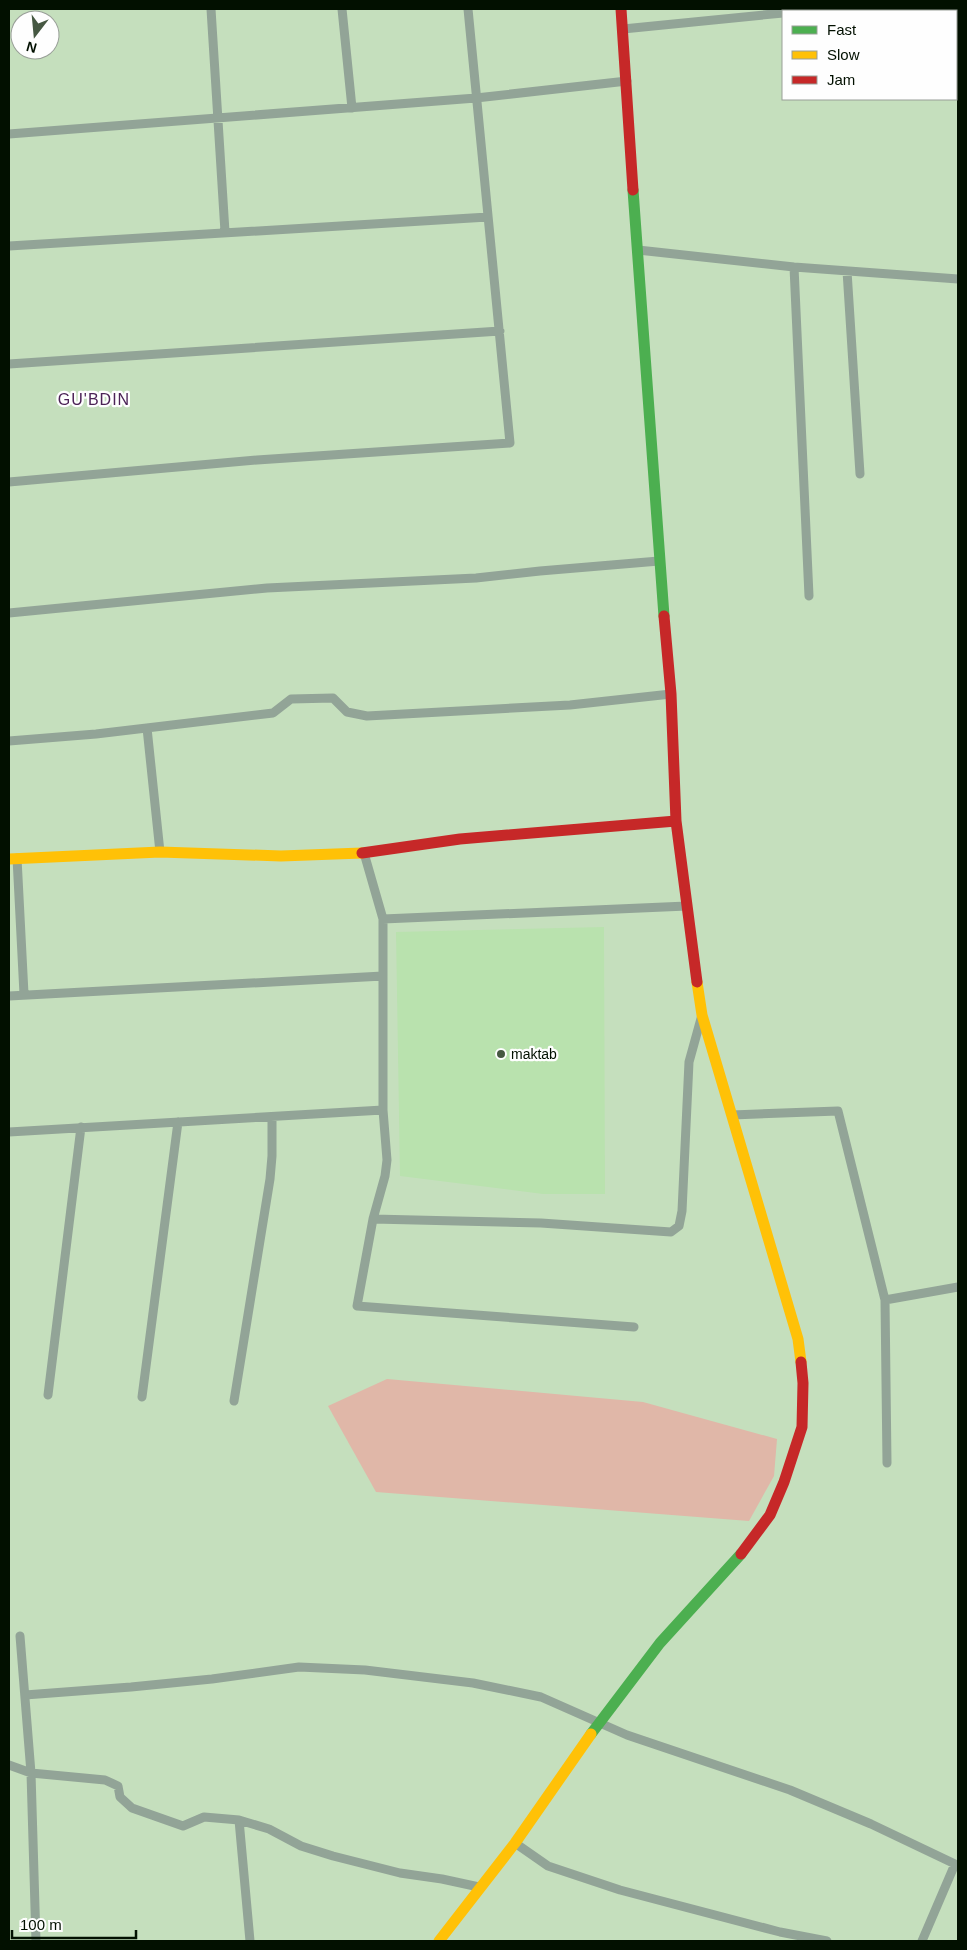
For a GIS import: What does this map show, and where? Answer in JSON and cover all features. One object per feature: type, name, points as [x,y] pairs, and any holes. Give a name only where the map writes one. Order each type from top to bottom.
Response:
[{"type":"street","points":[[211,9],[225,232]]},
{"type":"street","points":[[342,9],[352,108]]},
{"type":"street","points":[[9,482],[257,460],[510,443],[468,9]]},
{"type":"street","points":[[439,1941],[515,1843],[600,1722],[660,1643],[750,1542],[770,1515],[784,1482],[802,1427],[803,1383],[798,1339],[702,1015],[676,821],[671,694],[659,561],[621,9]]},
{"type":"street","points":[[816,10],[830,9]]},
{"type":"street","points":[[622,28],[764,12],[782,13]]},
{"type":"street","points":[[9,134],[476,98],[627,81]]},
{"type":"street","points":[[9,246],[488,217]]},
{"type":"street","points":[[638,250],[794,267],[958,279]]},
{"type":"street","points":[[794,267],[809,596]]},
{"type":"street","points":[[847,271],[860,474]]},
{"type":"street","points":[[9,364],[500,331]]},
{"type":"street","points":[[9,613],[268,588],[476,578],[540,570],[659,561]]},
{"type":"street","points":[[9,741],[96,734],[273,713],[291,699],[333,698],[347,712],[367,716],[570,705],[671,694]]},
{"type":"street","points":[[147,728],[160,852]]},
{"type":"street","points":[[24,994],[13,858],[160,852],[281,856],[364,853],[460,839],[676,821]]},
{"type":"street","points":[[364,853],[384,919],[383,1110],[387,1160],[356,1306],[634,1327]]},
{"type":"street","points":[[384,919],[687,906]]},
{"type":"street","points":[[9,996],[383,976]]},
{"type":"street","points":[[373,1219],[541,1223],[671,1232],[679,1226],[682,1211],[689,1062],[702,1015]]},
{"type":"street","points":[[9,1132],[383,1110]]},
{"type":"street","points":[[732,1115],[838,1111],[885,1300],[887,1463]]},
{"type":"street","points":[[234,1401],[270,1179],[272,1117]]},
{"type":"street","points":[[142,1397],[178,1122]]},
{"type":"street","points":[[48,1395],[81,1128]]},
{"type":"street","points":[[885,1300],[958,1287]]},
{"type":"street","points":[[20,1636],[31,1773],[36,1941]]},
{"type":"street","points":[[25,1696],[131,1687],[299,1667],[365,1670],[473,1683],[541,1697],[627,1735],[790,1790],[871,1824],[955,1864],[922,1941]]},
{"type":"street","points":[[9,1765],[31,1773],[105,1780],[118,1786],[120,1797],[132,1808],[183,1826],[204,1817],[239,1820],[269,1829],[301,1846],[333,1856],[400,1873],[442,1879],[479,1888]]},
{"type":"street","points":[[239,1820],[250,1941]]},
{"type":"street","points":[[515,1843],[548,1866],[620,1890],[780,1932],[827,1941]]},
{"type":"shaded area","name":"maktab","points":[[604,927],[605,1194],[543,1194],[400,1176],[396,932]]},
{"type":"shaded area","points":[[387,1379],[643,1402],[777,1439],[774,1476],[749,1521],[376,1492],[328,1406]]},
{"type":"traffic: fast","points":[[633,190],[664,616]]},
{"type":"traffic: fast","points":[[591,1734],[660,1643],[741,1554]]},
{"type":"traffic: slow","points":[[9,859],[160,852],[281,856],[362,853]]},
{"type":"traffic: slow","points":[[697,982],[702,1015],[798,1339],[801,1362]]},
{"type":"traffic: slow","points":[[439,1941],[515,1843],[591,1734]]},
{"type":"traffic: jam","points":[[621,9],[633,190]]},
{"type":"traffic: jam","points":[[664,616],[671,694],[676,821],[697,982]]},
{"type":"traffic: jam","points":[[362,853],[460,839],[676,821]]},
{"type":"traffic: jam","points":[[741,1554],[770,1515],[784,1482],[802,1427],[803,1383],[801,1362]]},
{"type":"place","name":"maktab","points":[[501,1054]]},
{"type":"district","name":"GU'BDIN","points":[[94,399]]}]
